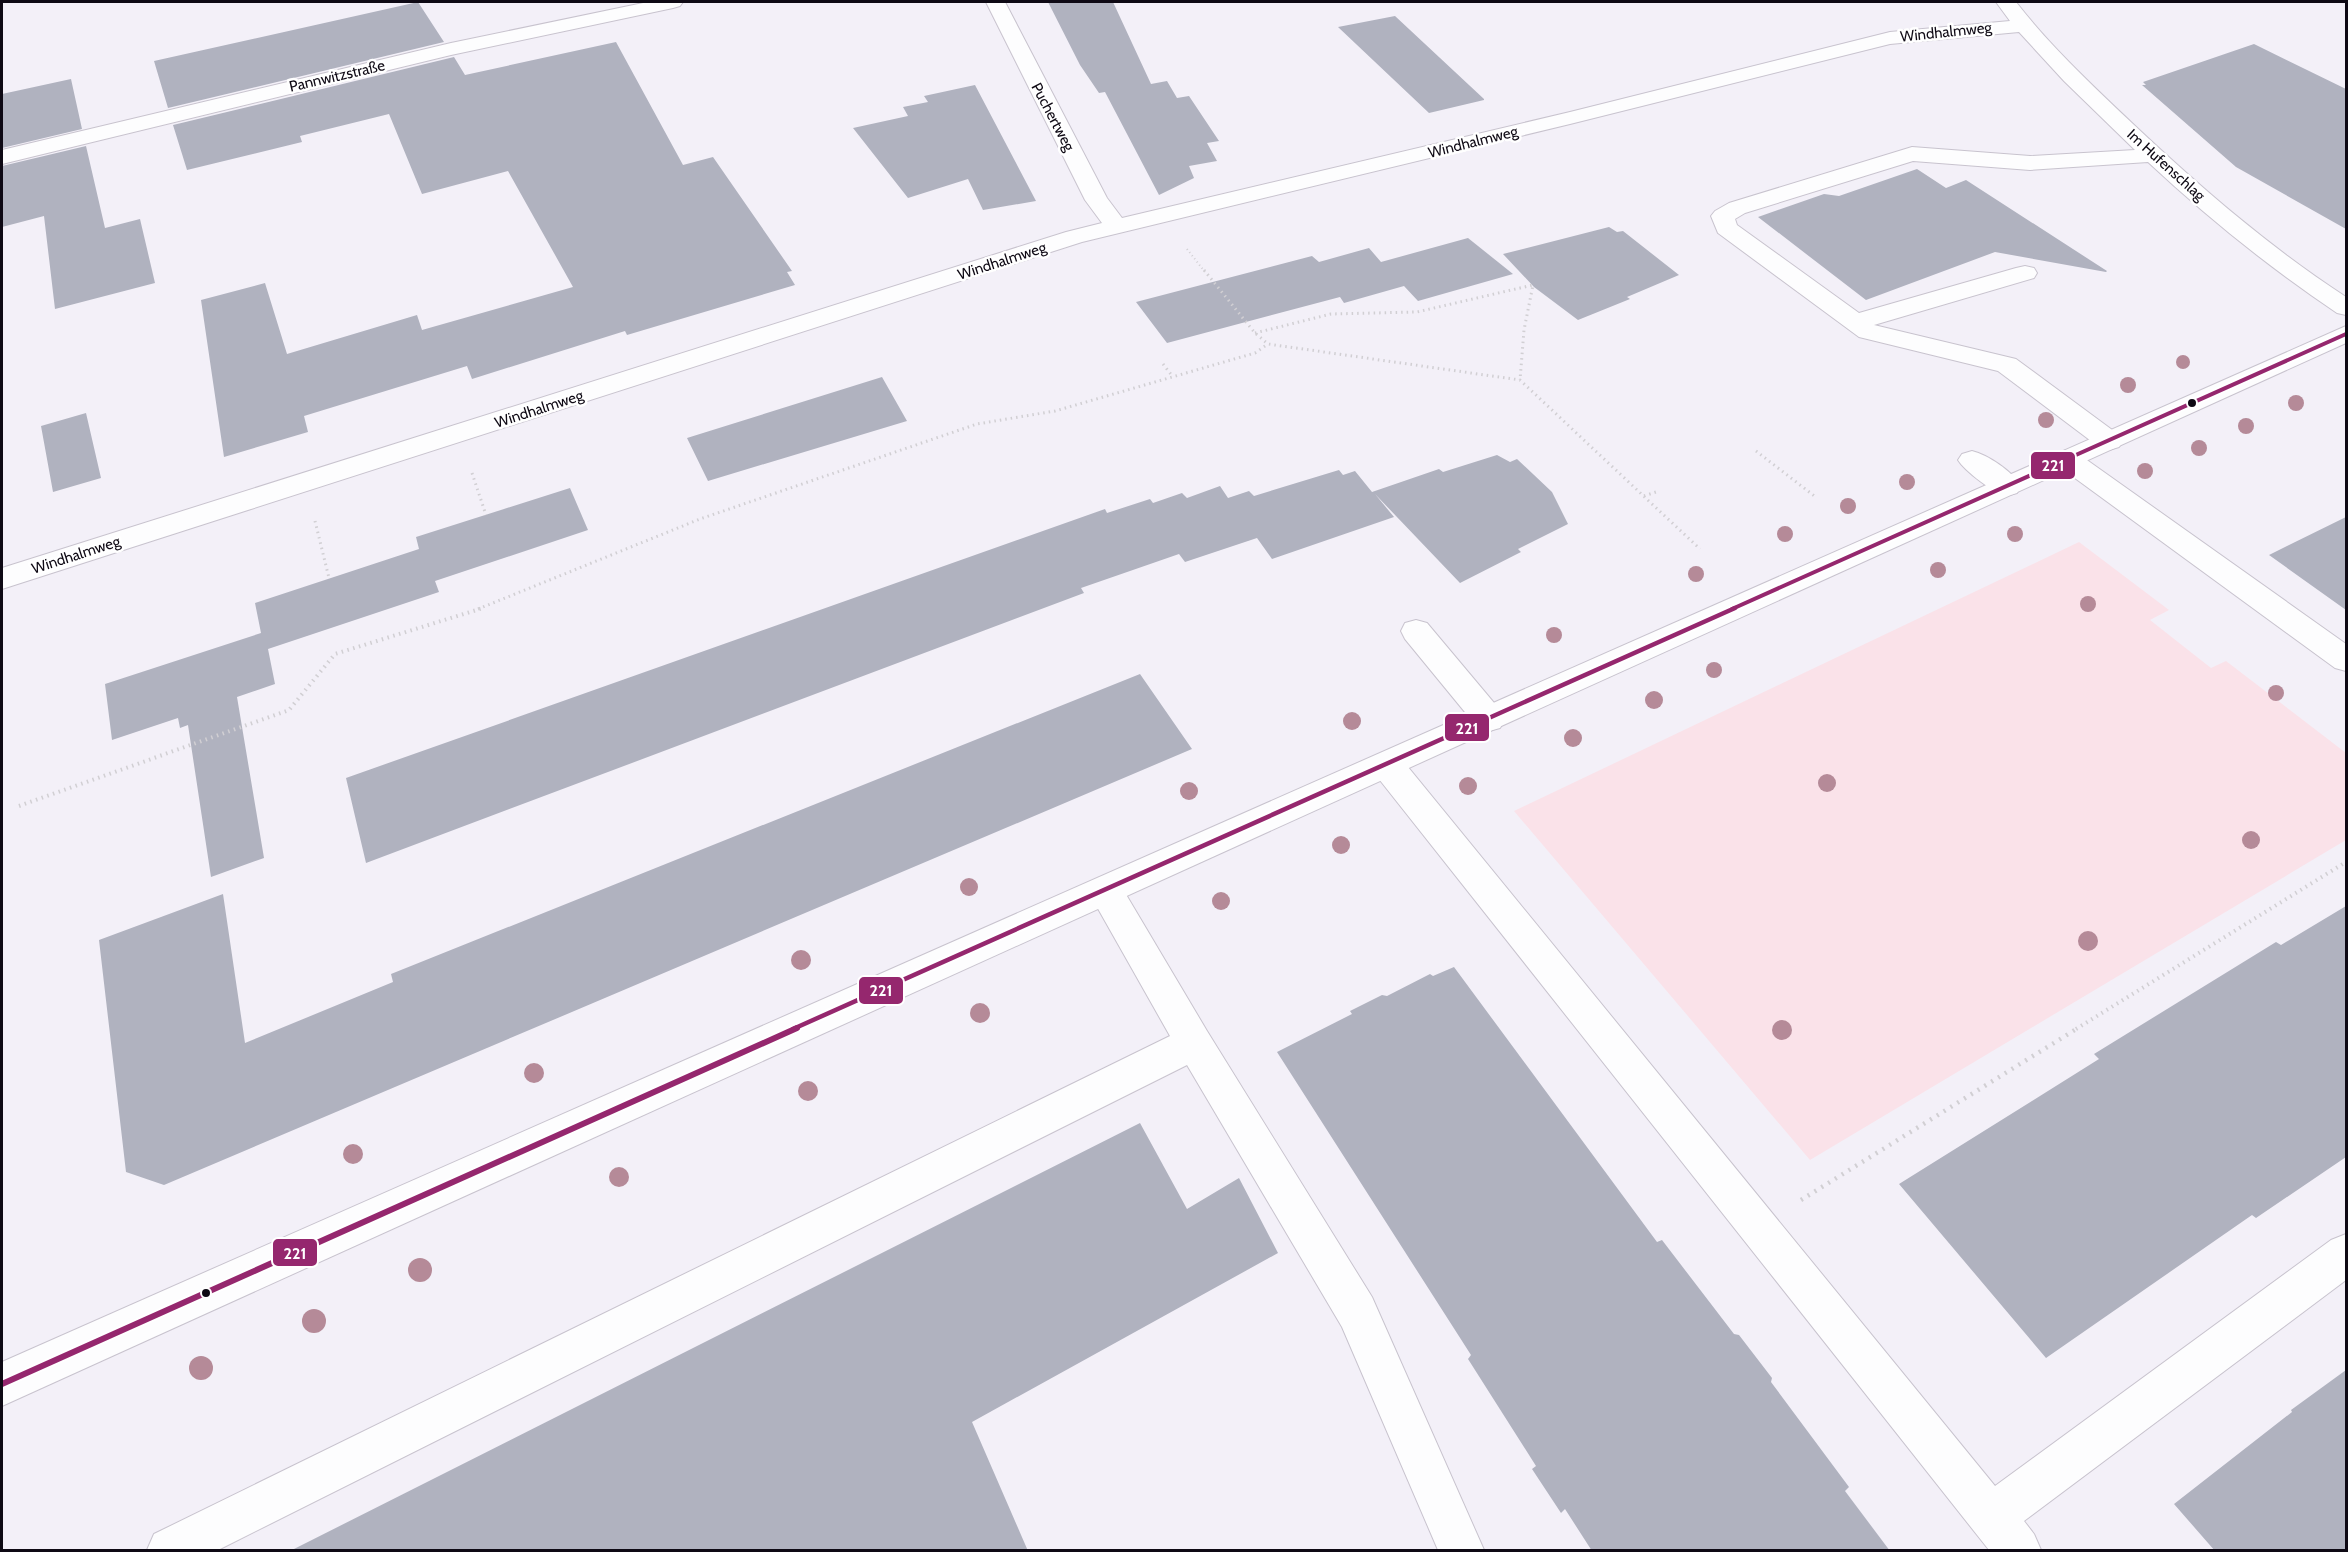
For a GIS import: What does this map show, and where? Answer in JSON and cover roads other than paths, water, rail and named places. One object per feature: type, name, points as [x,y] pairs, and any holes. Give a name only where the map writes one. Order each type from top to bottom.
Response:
[{"type":"street","name":"Pannwitzstraße","points":[[2,157],[451,49],[673,2]]},
{"type":"street","name":"Puchertweg","points":[[995,2],[1096,200],[1117,227]]},
{"type":"street","name":"Im Hufenschlag","points":[[2006,2],[2044,49],[2152,155],[2255,243],[2310,285],[2346,308]]},
{"type":"street","name":"Windhalmweg","points":[[2,579],[1074,237],[1890,38],[1980,28],[2024,26]]},
{"type":"street","points":[[2109,441],[2007,365],[1868,332],[1726,228],[1722,222],[1722,216],[1737,208],[1912,154],[2030,163],[2152,155]]},
{"type":"street","points":[[1856,322],[2025,273]]},
{"type":"street","points":[[2,1384],[2346,334]]},
{"type":"street","points":[[2067,459],[2346,660]]},
{"type":"street","points":[[1972,460],[2007,486]]},
{"type":"street","points":[[1416,632],[1489,718]]},
{"type":"street","points":[[1387,765],[2018,1551]]},
{"type":"street","points":[[1106,891],[1194,1043],[1357,1312],[1461,1551]]},
{"type":"street","points":[[170,1551],[1194,1043]]},
{"type":"street","points":[[1992,1516],[2346,1255]]}]
